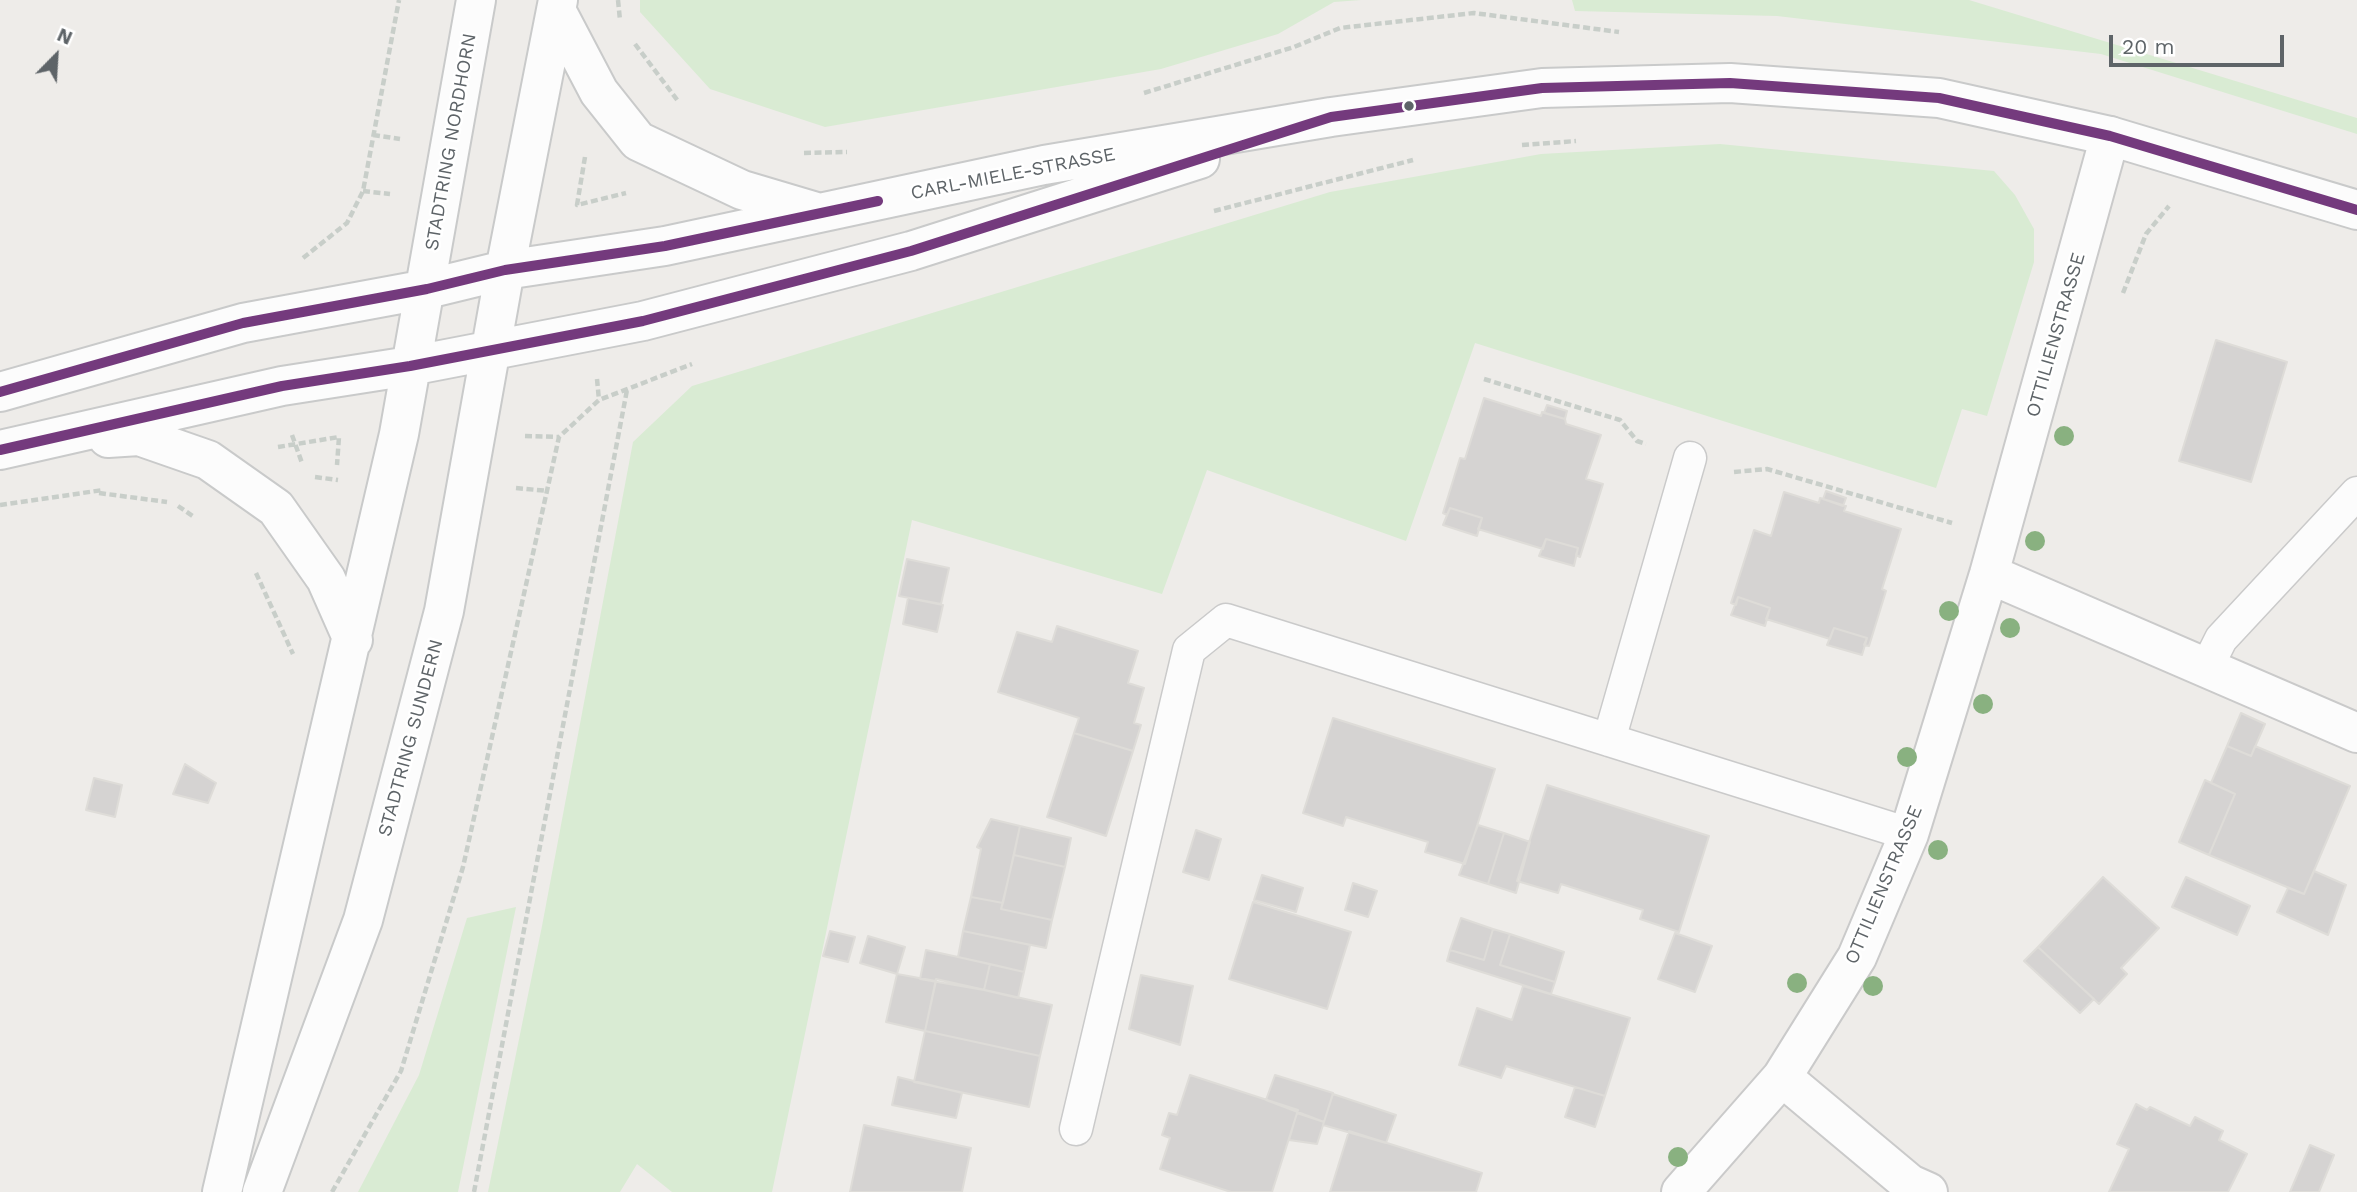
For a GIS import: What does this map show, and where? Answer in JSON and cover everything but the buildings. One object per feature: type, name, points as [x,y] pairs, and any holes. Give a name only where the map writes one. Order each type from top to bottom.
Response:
[{"type":"street","name":"STADTRING NORDHORN","points":[[410,366],[427,289],[476,0]]},
{"type":"street","points":[[557,5],[599,92],[638,141],[742,191],[821,213]]},
{"type":"street","points":[[505,270],[557,5]]},
{"type":"street","name":"CARL-MIELE-STRASSE","points":[[0,392],[243,323],[427,289],[505,270],[665,246],[1044,165],[1331,117],[1542,88],[1730,83],[1939,98],[2110,136],[2357,210]]},
{"type":"street","name":"CARL-MIELE-STRASSE","points":[[18,447],[282,386],[410,366],[643,321],[911,251],[1331,117]]},
{"type":"street","name":"OTTILIENSTRASSE","points":[[1681,1192],[1782,1077],[1857,957],[1909,834],[1989,574],[2110,136]]},
{"type":"street","name":"STADTRING SUNDERN","points":[[262,1192],[363,920],[444,611],[505,270]]},
{"type":"street","points":[[222,1192],[353,640],[399,434],[410,366]]},
{"type":"street","points":[[18,447],[139,436],[208,460],[275,508],[326,579],[353,640]]},
{"type":"street","points":[[1989,574],[2357,733]]},
{"type":"street","points":[[1782,1077],[1910,1184],[1928,1192]]},
{"type":"lane","points":[[1609,740],[1690,458]]},
{"type":"lane","points":[[2207,667],[2221,639],[2357,493]]},
{"type":"lane","points":[[1076,1129],[1189,650],[1226,620],[1909,834]]},
{"type":"path","points":[[293,267],[347,223],[363,191],[399,0]]},
{"type":"path","points":[[618,0],[626,30]]},
{"type":"path","points":[[1142,94],[1282,51],[1340,28],[1474,12],[1533,20]]},
{"type":"path","points":[[633,40],[676,100],[687,107]]},
{"type":"path","points":[[373,135],[404,139]]},
{"type":"path","points":[[1521,145],[1590,140]]},
{"type":"path","points":[[795,153],[854,152]]},
{"type":"path","points":[[1206,213],[1426,157]]},
{"type":"path","points":[[363,191],[393,195]]},
{"type":"path","points":[[2119,306],[2146,234],[2176,197]]},
{"type":"path","points":[[332,1192],[401,1071],[463,867],[559,437],[599,400],[701,360]]},
{"type":"path","points":[[1484,379],[1620,420],[1637,441],[1690,458],[1736,472],[1767,469],[1999,537]]},
{"type":"path","points":[[474,1192],[627,389]]},
{"type":"path","points":[[292,432],[302,465]]},
{"type":"path","points":[[527,436],[559,437]]},
{"type":"path","points":[[306,476],[345,481]]},
{"type":"path","points":[[515,488],[548,491]]},
{"type":"path","points":[[0,505],[97,493],[174,503],[196,518]]},
{"type":"path","points":[[253,567],[292,647],[294,660]]},
{"type":"green space","points":[[640,0],[1361,0],[1334,2],[1278,34],[1161,69],[825,127],[710,89],[640,12]]},
{"type":"green space","points":[[1572,0],[1969,0],[2357,118],[2357,134],[2101,54],[1777,16],[1575,11]]},
{"type":"green space","points":[[1720,144],[1994,171],[2015,195],[2034,229],[2034,262],[1987,416],[1962,409],[1936,488],[1475,343],[1406,541],[1207,470],[1162,594],[912,520],[772,1192],[672,1192],[637,1164],[620,1192],[488,1192],[542,926],[633,442],[692,386],[1330,192],[1541,154]]},
{"type":"green space","points":[[516,907],[458,1192],[358,1192],[419,1075],[467,918]]},
{"type":"transit line","points":[[0,450],[282,386],[410,366],[643,321],[911,251],[1331,117],[1542,88],[1730,83],[1939,98],[2110,136],[2357,210]]},
{"type":"transit line","points":[[0,392],[243,323],[427,289],[505,270],[665,246],[878,201]]}]
